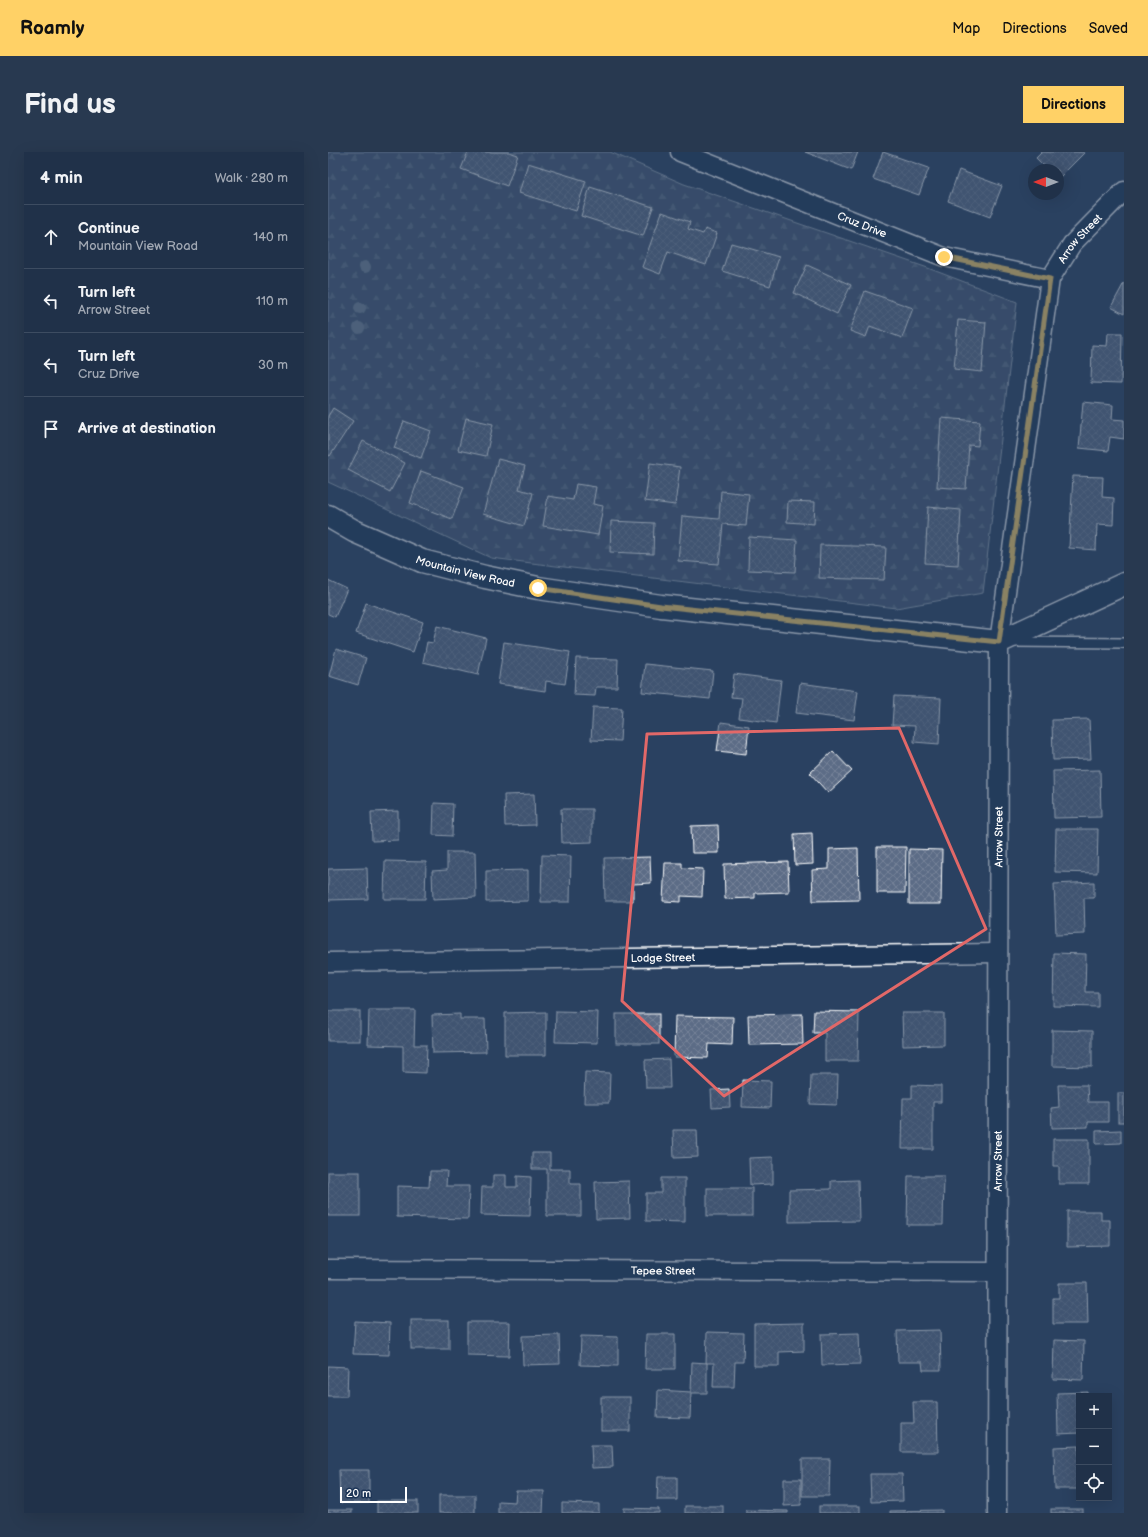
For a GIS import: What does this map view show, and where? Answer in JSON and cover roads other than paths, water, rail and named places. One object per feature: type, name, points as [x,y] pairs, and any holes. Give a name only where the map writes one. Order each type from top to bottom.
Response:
[{"type":"street","name":"Cruz Drive","points":[[680,152],[944,257],[1050,279]]},
{"type":"street","name":"Arrow Street","points":[[997,1513],[999,642],[1050,279],[1072,244],[1124,191]]},
{"type":"street","name":"Mountain View Road","points":[[328,516],[354,532],[422,561],[485,577],[538,588],[661,606],[999,642]]},
{"type":"street","points":[[999,642],[1124,584]]},
{"type":"street","name":"Lodge Street","points":[[328,962],[998,953]]},
{"type":"street","name":"Tepee Street","points":[[328,1269],[997,1272]]},
{"type":"lane","points":[[999,642],[1124,643]]}]
